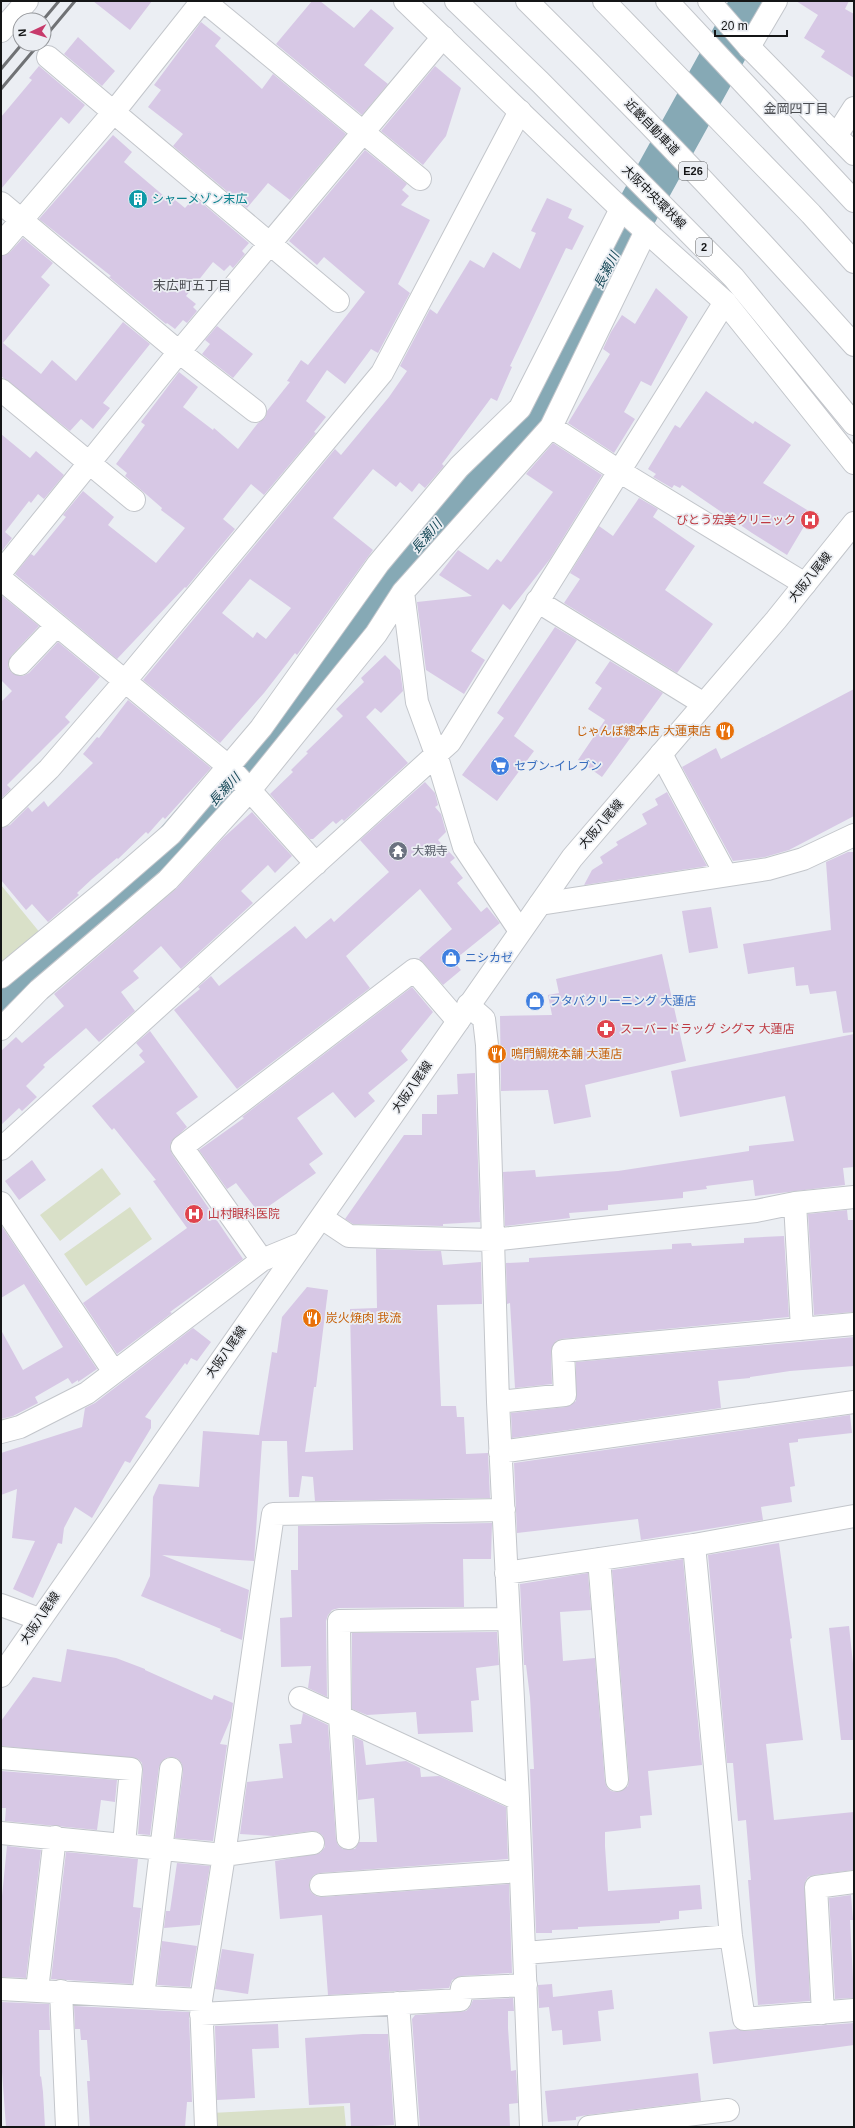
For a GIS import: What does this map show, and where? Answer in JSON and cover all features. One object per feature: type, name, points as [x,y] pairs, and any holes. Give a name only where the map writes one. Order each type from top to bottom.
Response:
[{"type":"main road","points":[[1,31],[27,1]]},
{"type":"main road","points":[[1,244],[113,113],[203,1],[420,179]]},
{"type":"main road","points":[[405,1],[621,209],[725,302],[854,463]]},
{"type":"main road","name":"大阪中央環状線","points":[[456,1],[540,82],[734,278],[854,424]]},
{"type":"main road","name":"近畿自動車道","points":[[527,1],[584,57],[758,239],[854,345]]},
{"type":"main road","points":[[604,1],[811,214],[854,262]]},
{"type":"main road","points":[[667,1],[854,201]]},
{"type":"main road","points":[[749,47],[776,1]]},
{"type":"main road","points":[[714,3],[749,47],[854,154]]},
{"type":"main road","points":[[1,572],[179,352],[443,37]]},
{"type":"main road","points":[[48,57],[338,301]]},
{"type":"main road","points":[[836,136],[854,108]]},
{"type":"main road","points":[[1,815],[49,769],[125,681],[382,373],[520,111]]},
{"type":"main road","points":[[1,203],[179,352],[254,411]]},
{"type":"main road","points":[[1,977],[104,892],[170,834],[261,728],[378,564],[458,467],[520,408],[621,209]]},
{"type":"main road","points":[[811,214],[854,252]]},
{"type":"main road","points":[[1,1029],[39,990],[168,880],[250,790],[376,634],[404,592],[550,427],[646,232]]},
{"type":"main road","points":[[1,1149],[450,742],[725,302]]},
{"type":"main road","points":[[1,390],[88,464],[134,500]]},
{"type":"main road","points":[[550,427],[619,471],[805,584]]},
{"type":"main road","name":"大阪八尾線","points":[[1,1676],[39,1619],[301,1244],[322,1218],[572,858],[704,704],[854,523]]},
{"type":"main road","points":[[1,579],[228,766],[316,864]]},
{"type":"main road","points":[[404,592],[417,702],[436,754],[464,847],[520,931]]},
{"type":"main road","points":[[537,601],[704,704]]},
{"type":"main road","points":[[20,664],[57,625]]},
{"type":"main road","points":[[661,754],[726,875]]},
{"type":"main road","points":[[540,904],[768,869],[803,859],[854,835]]},
{"type":"main road","points":[[262,1260],[182,1147],[414,970],[463,1013],[484,1020],[486,1032],[500,1452],[518,1799],[531,2127]]},
{"type":"main road","points":[[322,1218],[348,1236],[492,1240],[756,1211],[794,1203],[854,1198]]},
{"type":"main road","points":[[1,1203],[114,1372]]},
{"type":"main road","points":[[794,1203],[802,1329]]},
{"type":"main road","points":[[1,1432],[20,1427],[87,1393],[262,1260],[301,1244]]},
{"type":"main road","points":[[498,1402],[565,1395],[563,1351],[854,1324]]},
{"type":"main road","points":[[500,1452],[854,1402]]},
{"type":"main road","points":[[206,2127],[201,2007],[273,1514],[504,1510]]},
{"type":"main road","points":[[506,1573],[694,1545],[854,1516]]},
{"type":"main road","points":[[694,1545],[731,1936],[744,2018],[854,2010]]},
{"type":"main road","points":[[599,1559],[617,1780]]},
{"type":"main road","points":[[1,1605],[39,1619]]},
{"type":"main road","points":[[348,1838],[340,1717],[339,1621],[508,1619]]},
{"type":"main road","points":[[300,1698],[518,1799]]},
{"type":"main road","points":[[1,1758],[131,1769],[124,1844]]},
{"type":"main road","points":[[143,1997],[160,1848],[171,1769]]},
{"type":"main road","points":[[1,1832],[224,1855],[313,1843]]},
{"type":"main road","points":[[37,1990],[55,1837]]},
{"type":"main road","points":[[320,1885],[520,1871]]},
{"type":"main road","points":[[823,2013],[816,1887],[854,1882]]},
{"type":"main road","points":[[525,1953],[731,1936]]},
{"type":"main road","points":[[1,1989],[61,1991],[143,1997],[201,2007],[398,2004],[460,2000],[462,1988],[526,1985]]},
{"type":"main road","points":[[61,1991],[67,2127]]},
{"type":"main road","points":[[398,2004],[408,2127]]},
{"type":"main road","points":[[589,2127],[728,2110]]},
{"type":"green space","points":[[1,885],[41,934],[1,968]]},
{"type":"green space","points":[[102,1168],[121,1194],[60,1241],[40,1215]]},
{"type":"green space","points":[[130,1207],[152,1239],[86,1286],[64,1254]]},
{"type":"green space","points":[[344,2106],[346,2127],[211,2127],[211,2113]]},
{"type":"building","points":[[93,1],[152,1],[130,30]]},
{"type":"building","points":[[312,1],[320,1],[354,28],[371,9],[394,28],[364,65],[388,84],[362,115],[276,44]]},
{"type":"building","points":[[796,1],[849,1],[845,9],[854,14],[854,78],[821,57],[825,51],[804,38],[818,15]]},
{"type":"building","points":[[201,22],[221,38],[215,46],[262,89],[273,74],[346,134],[290,200],[268,183],[247,208],[173,146],[183,134],[148,107],[161,90],[154,85]]},
{"type":"building","points":[[78,37],[115,71],[102,86],[64,54]]},
{"type":"building","points":[[39,66],[85,105],[69,124],[61,117],[1,189],[1,117],[32,80],[29,78]]},
{"type":"building","points":[[435,66],[461,88],[446,136],[423,165],[381,131]]},
{"type":"building","points":[[113,135],[132,152],[124,162],[171,202],[174,199],[185,208],[195,197],[249,243],[242,251],[245,254],[233,268],[230,265],[224,271],[213,262],[186,296],[196,304],[193,307],[197,311],[187,323],[183,320],[175,329],[167,323],[166,324],[109,277],[111,276],[39,219]]},
{"type":"building","points":[[365,150],[407,184],[402,190],[409,196],[401,205],[430,220],[398,284],[410,293],[378,353],[371,349],[345,384],[327,370],[306,401],[326,417],[314,432],[316,433],[264,495],[251,484],[223,519],[235,529],[186,588],[185,587],[117,659],[15,574],[31,554],[34,556],[66,517],[63,515],[83,491],[114,517],[108,525],[156,563],[185,528],[161,510],[162,508],[125,476],[127,473],[116,464],[145,425],[141,422],[179,372],[198,387],[183,407],[213,430],[214,428],[238,449],[258,423],[265,418],[267,411],[290,382],[287,381],[301,360],[308,365],[365,292],[324,257],[317,265],[289,241]]},
{"type":"building","points":[[547,198],[572,209],[568,218],[584,226],[572,250],[566,248],[510,366],[512,367],[497,401],[491,398],[442,464],[444,466],[425,488],[419,483],[412,492],[400,482],[396,487],[373,469],[333,518],[373,550],[297,655],[295,653],[264,693],[220,743],[143,680],[335,449],[341,455],[389,397],[407,371],[400,366],[430,309],[437,314],[470,260],[484,268],[493,252],[520,269],[536,233],[531,231]],"holes":[[[250,579],[291,608],[266,639],[257,632],[253,638],[222,613]]]},
{"type":"building","points":[[23,238],[53,263],[41,277],[50,285],[3,343],[41,374],[52,360],[76,381],[123,322],[150,344],[103,403],[110,408],[93,429],[81,419],[70,431],[1,376],[1,256],[10,252]]},
{"type":"building","points":[[656,288],[688,317],[651,386],[641,381],[624,412],[635,419],[614,453],[568,423],[610,354],[603,349],[611,332],[622,315],[635,324]]},
{"type":"building","points":[[217,326],[253,354],[233,378],[202,354],[210,344],[205,340]]},
{"type":"building","points":[[706,391],[753,424],[755,421],[791,445],[763,483],[812,513],[787,555],[682,485],[680,488],[674,485],[672,488],[653,477],[656,474],[648,469],[675,425],[680,428]]},
{"type":"building","points":[[1,434],[30,458],[36,451],[64,475],[44,499],[38,494],[31,503],[29,501],[5,532],[12,538],[1,552]]},
{"type":"building","points":[[553,443],[602,475],[550,559],[510,610],[503,604],[471,651],[485,660],[464,694],[426,670],[417,602],[472,596],[439,575],[458,550],[488,570],[497,559],[501,562],[553,492],[526,474]]},
{"type":"building","points":[[639,498],[658,509],[653,517],[695,546],[665,590],[713,624],[677,673],[564,603],[580,579],[570,573],[599,526],[613,536]]},
{"type":"building","points":[[1,595],[39,626],[11,656],[8,667],[12,673],[23,676],[29,673],[58,642],[100,677],[65,717],[70,722],[7,785],[11,789],[1,799],[1,702],[12,691],[1,680]]},
{"type":"building","points":[[555,627],[577,640],[514,736],[534,751],[497,801],[462,775],[504,718],[497,713]]},
{"type":"building","points":[[385,655],[400,670],[403,691],[381,713],[375,708],[366,717],[408,763],[344,821],[342,819],[336,824],[333,821],[313,839],[310,839],[270,794],[293,772],[291,770],[308,753],[306,752],[343,716],[336,709],[364,682],[361,678]]},
{"type":"building","points":[[610,661],[663,693],[602,777],[578,760],[605,720],[588,709],[602,688],[595,683]]},
{"type":"building","points":[[854,689],[854,816],[789,850],[765,857],[733,861],[682,767],[716,748],[721,759]]},
{"type":"building","points":[[128,700],[211,768],[165,819],[163,817],[148,834],[146,832],[118,859],[117,858],[92,879],[77,893],[79,895],[48,922],[32,904],[26,910],[1,880],[1,828],[10,825],[28,807],[32,812],[44,801],[48,807],[93,763],[83,754],[97,737],[99,738]]},
{"type":"building","points":[[425,782],[435,793],[438,805],[435,807],[441,814],[446,832],[438,840],[455,858],[450,862],[463,878],[457,883],[481,912],[487,907],[500,923],[453,961],[461,970],[443,985],[419,958],[452,929],[420,889],[346,956],[370,988],[237,1089],[174,1010],[200,989],[198,987],[211,976],[219,986],[295,926],[306,939],[331,918],[334,922],[389,872],[360,840]]},
{"type":"building","points":[[667,792],[707,866],[584,885],[592,870],[603,863],[600,857],[618,845],[616,842],[647,824],[642,814],[658,805],[655,799]]},
{"type":"building","points":[[252,812],[292,856],[275,873],[268,865],[241,891],[253,903],[181,969],[161,946],[133,971],[139,978],[121,992],[135,1011],[99,1042],[86,1028],[43,1065],[45,1067],[26,1086],[37,1097],[22,1111],[19,1108],[1,1125],[1,1051],[16,1037],[22,1043],[64,1006],[54,994],[176,889],[223,838]]},
{"type":"building","points":[[848,852],[854,852],[854,1032],[843,1033],[836,991],[810,994],[808,985],[796,986],[794,967],[748,974],[743,944],[831,930],[826,862]]},
{"type":"building","points":[[711,907],[718,948],[689,953],[682,911]]},
{"type":"building","points":[[662,954],[686,1061],[585,1085],[591,1117],[554,1124],[548,1090],[501,1091],[500,1016],[552,1015],[548,995],[559,993],[556,979]]},
{"type":"building","points":[[412,987],[433,1012],[401,1051],[408,1060],[368,1093],[375,1101],[355,1118],[333,1092],[297,1118],[323,1154],[309,1164],[316,1173],[259,1213],[236,1183],[227,1189],[199,1150],[244,1118],[242,1117]]},
{"type":"building","points":[[150,1031],[198,1097],[176,1113],[187,1127],[171,1142],[170,1148],[172,1154],[243,1259],[170,1312],[172,1313],[117,1354],[83,1303],[187,1228],[153,1181],[156,1180],[114,1128],[112,1130],[92,1106],[145,1062],[139,1055],[143,1051],[136,1043]]},
{"type":"building","points":[[854,1034],[854,1167],[843,1168],[845,1185],[755,1196],[753,1180],[706,1186],[707,1189],[683,1192],[683,1198],[608,1205],[608,1210],[569,1213],[570,1218],[505,1226],[503,1172],[535,1170],[536,1177],[618,1171],[749,1151],[749,1146],[794,1141],[785,1096],[680,1117],[671,1071]]},
{"type":"building","points":[[475,1073],[480,1222],[443,1224],[443,1226],[353,1224],[345,1219],[404,1135],[422,1135],[422,1114],[437,1114],[437,1095],[458,1094],[457,1074]]},
{"type":"building","points":[[32,1160],[46,1180],[19,1200],[5,1181]]},
{"type":"building","points":[[847,1210],[848,1220],[854,1220],[854,1312],[814,1315],[808,1214]]},
{"type":"building","points":[[1,1225],[97,1369],[78,1382],[78,1380],[72,1384],[68,1378],[35,1397],[38,1403],[13,1416],[1,1419],[1,1330],[23,1370],[63,1347],[24,1284],[1,1298]]},
{"type":"building","points":[[784,1236],[789,1317],[561,1339],[556,1341],[551,1351],[552,1384],[515,1388],[510,1303],[507,1304],[506,1263],[529,1262],[529,1258],[672,1249],[672,1244],[691,1243],[692,1246],[744,1243],[744,1238]]},
{"type":"building","points":[[376,1249],[441,1251],[443,1265],[481,1262],[482,1304],[437,1305],[441,1406],[456,1406],[457,1417],[464,1417],[466,1454],[488,1453],[490,1498],[315,1501],[313,1477],[302,1476],[299,1497],[289,1497],[287,1441],[262,1441],[254,1561],[162,1555],[249,1590],[242,1640],[220,1631],[221,1629],[141,1596],[150,1576],[153,1497],[159,1484],[199,1487],[203,1431],[259,1435],[272,1352],[277,1353],[282,1317],[307,1287],[328,1290],[316,1387],[314,1387],[305,1452],[353,1450],[350,1309],[377,1308]]},
{"type":"building","points":[[193,1328],[211,1342],[197,1361],[191,1358],[187,1365],[185,1363],[145,1417],[151,1420],[151,1428],[130,1463],[125,1461],[92,1518],[75,1507],[64,1528],[62,1544],[58,1543],[33,1598],[13,1589],[35,1541],[12,1538],[17,1489],[1,1495],[1,1453],[82,1427],[85,1408],[95,1403]]},
{"type":"building","points":[[854,1337],[854,1366],[790,1371],[750,1378],[718,1381],[721,1408],[512,1438],[511,1413],[566,1407],[576,1401],[576,1362]]},
{"type":"building","points":[[850,1415],[852,1433],[798,1439],[798,1442],[789,1443],[795,1486],[790,1487],[792,1502],[761,1507],[763,1520],[641,1540],[638,1519],[517,1533],[514,1463]]},
{"type":"building","points":[[492,1523],[491,1559],[463,1559],[464,1607],[339,1608],[332,1610],[326,1621],[327,1697],[308,1688],[311,1666],[281,1667],[280,1618],[292,1617],[291,1570],[298,1570],[298,1526]]},
{"type":"building","points":[[779,1543],[792,1638],[790,1639],[803,1740],[766,1744],[774,1820],[854,1812],[854,1870],[814,1875],[808,1877],[805,1882],[810,2001],[758,2005],[748,1880],[751,1880],[746,1820],[738,1821],[733,1763],[727,1763],[708,1555]]},
{"type":"building","points":[[683,1559],[702,1765],[648,1771],[652,1815],[640,1816],[641,1828],[605,1832],[605,1846],[608,1891],[700,1885],[702,1909],[679,1911],[679,1919],[660,1921],[660,1923],[578,1927],[578,1929],[552,1930],[552,1933],[536,1933],[530,1769],[534,1769],[530,1697],[526,1665],[524,1665],[520,1584],[588,1573],[591,1610],[560,1612],[563,1661],[595,1658],[605,1781],[607,1787],[611,1791],[618,1792],[628,1786],[629,1779],[612,1570]]},
{"type":"building","points":[[849,1626],[854,1673],[854,1740],[841,1740],[829,1628]]},
{"type":"building","points":[[497,1632],[499,1665],[476,1668],[479,1700],[471,1701],[473,1732],[418,1734],[416,1712],[367,1715],[352,1709],[352,1633]]},
{"type":"building","points":[[67,1649],[116,1658],[145,1669],[212,1700],[214,1695],[233,1703],[231,1718],[220,1744],[227,1745],[213,1841],[175,1838],[183,1771],[182,1764],[178,1759],[172,1757],[166,1758],[159,1767],[150,1835],[138,1834],[143,1770],[142,1763],[138,1759],[1,1746],[1,1721],[33,1677],[61,1682]]},
{"type":"building","points":[[303,1713],[328,1725],[336,1839],[338,1845],[343,1849],[355,1849],[359,1842],[377,1842],[374,1798],[358,1800],[354,1737],[363,1741],[366,1765],[406,1761],[420,1768],[421,1777],[439,1776],[506,1807],[508,1859],[320,1873],[314,1875],[310,1880],[309,1886],[311,1892],[316,1896],[322,1897],[509,1884],[512,1973],[461,1976],[452,1980],[449,1988],[328,1995],[322,1915],[280,1919],[275,1861],[320,1853],[325,1847],[323,1836],[318,1832],[312,1831],[273,1836],[240,1834],[247,1782],[283,1778],[279,1744],[292,1743],[290,1725],[301,1724]]},
{"type":"building","points":[[1,1771],[117,1780],[115,1802],[101,1800],[97,1830],[5,1821],[6,1808],[1,1808]]},
{"type":"building","points":[[7,1846],[41,1850],[26,1978],[1,1977],[1,1906]]},
{"type":"building","points":[[66,1852],[138,1859],[133,1907],[141,1908],[132,1984],[51,1979]]},
{"type":"building","points":[[177,1863],[210,1866],[200,1925],[164,1928],[166,1911],[170,1911]]},
{"type":"building","points":[[851,1895],[853,1920],[850,1920],[854,1998],[835,1999],[829,1898]]},
{"type":"building","points":[[162,1941],[197,1946],[190,1987],[157,1985]]},
{"type":"building","points":[[222,1949],[254,1954],[248,1994],[215,1989]]},
{"type":"building","points":[[552,1984],[553,1997],[612,1990],[614,2009],[598,2011],[601,2041],[563,2045],[562,2030],[552,2031],[549,2007],[539,2008],[538,1985]]},
{"type":"building","points":[[513,1998],[514,2011],[508,2011],[508,2028],[511,2071],[516,2070],[518,2103],[509,2104],[510,2127],[420,2127],[412,2019],[415,2015],[466,2011],[470,2007],[473,2000]]},
{"type":"building","points":[[1,2002],[49,2004],[50,2030],[39,2030],[40,2077],[41,2076],[43,2092],[45,2127],[6,2127],[1,2058]]},
{"type":"building","points":[[74,2006],[189,2012],[192,2102],[187,2102],[185,2127],[90,2127],[87,2081],[90,2081],[87,2040],[81,2040],[80,2029],[75,2029]]},
{"type":"building","points":[[854,2023],[854,2045],[713,2064],[709,2032],[737,2029],[745,2031]]},
{"type":"building","points":[[278,2024],[279,2048],[252,2049],[255,2098],[217,2100],[215,2026]]},
{"type":"building","points":[[363,2034],[388,2034],[394,2125],[351,2127],[350,2103],[309,2105],[305,2038]]},
{"type":"building","points":[[698,2073],[701,2101],[587,2115],[576,2117],[576,2120],[548,2122],[545,2091]]},
{"type":"waterway","name":"長瀬川","points":[[1,998],[153,869],[230,781],[262,750],[421,541],[533,418],[613,254],[753,1]]},
{"type":"railway","points":[[50,12],[59,1]]},
{"type":"railway","points":[[52,28],[75,1]]},
{"type":"railway","points":[[1,69],[15,52]]},
{"type":"railway","points":[[1,89],[32,52]]},
{"type":"place","name":"シャーメゾン末広","points":[[138,199]]},
{"type":"place","name":"びとう宏美クリニック","points":[[810,520]]},
{"type":"place","name":"じゃんぼ總本店 大蓮東店","points":[[725,731]]},
{"type":"place","name":"セブン-イレブン","points":[[500,766]]},
{"type":"place","name":"大親寺","points":[[398,851]]},
{"type":"place","name":"ニシカゼ","points":[[451,958]]},
{"type":"place","name":"フタバクリーニング 大蓮店","points":[[535,1001]]},
{"type":"place","name":"スーバードラッグ シグマ 大蓮店","points":[[606,1029]]},
{"type":"place","name":"鳴門鯛焼本舗 大蓮店","points":[[497,1054]]},
{"type":"place","name":"山村眼科医院","points":[[194,1214]]},
{"type":"place","name":"炭火焼肉 我流","points":[[312,1318]]},
{"type":"district","name":"金岡四丁目","points":[[796,108]]},
{"type":"district","name":"末広町五丁目","points":[[192,285]]}]
